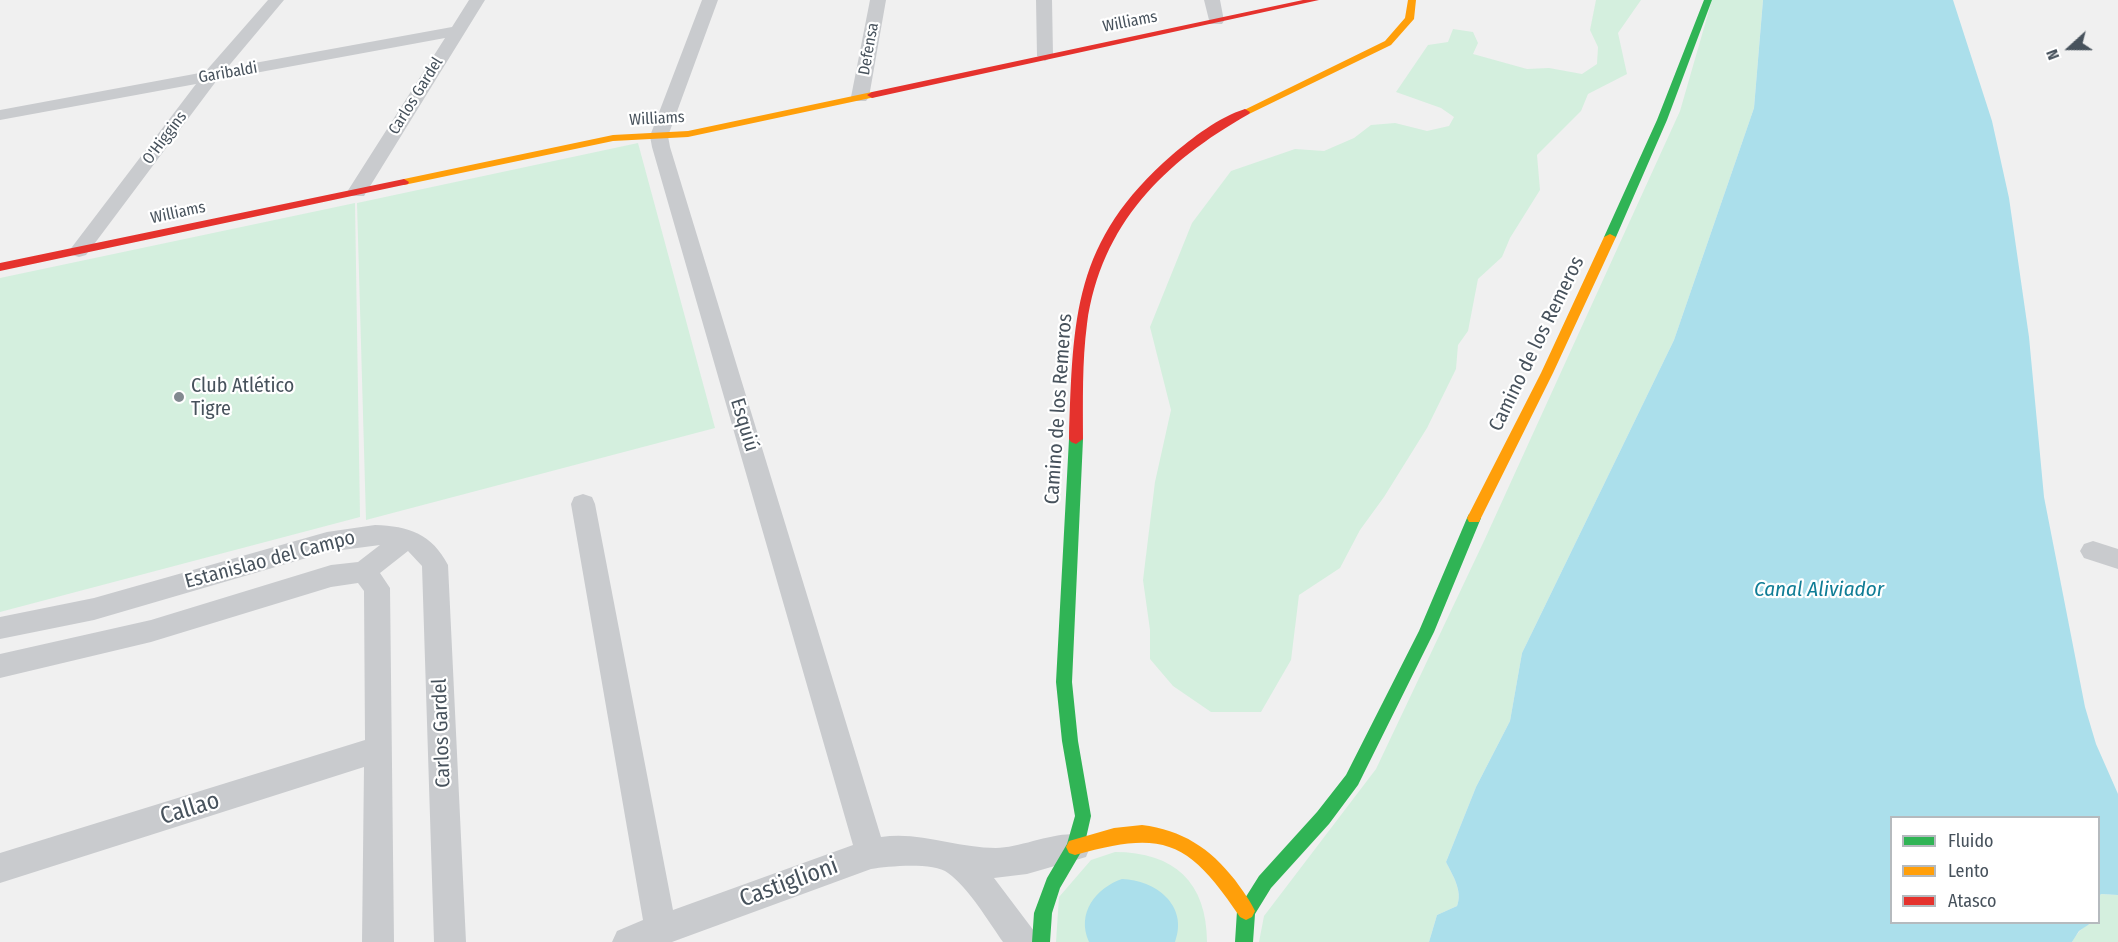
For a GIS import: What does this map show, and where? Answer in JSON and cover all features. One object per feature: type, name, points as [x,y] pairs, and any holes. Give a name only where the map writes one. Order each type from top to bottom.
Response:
[{"type":"main road","name":"Williams","points":[[0,267],[613,138],[688,134],[1315,0]]},
{"type":"main road","name":"Camino de los Remeros","points":[[1041,942],[1043,913],[1053,884],[1074,847],[1083,816],[1070,741],[1064,681],[1080,336],[1091,279],[1105,243],[1139,190],[1172,158],[1208,131],[1245,111],[1356,61],[1388,43],[1408,25],[1413,7],[1412,0]]},
{"type":"main road","name":"Camino de los Remeros","points":[[1244,942],[1246,911],[1265,882],[1323,818],[1352,780],[1396,695],[1426,632],[1475,516],[1546,373],[1667,114],[1697,36],[1708,0]]},
{"type":"main road","points":[[1074,847],[1127,834],[1156,833],[1176,839],[1198,851],[1223,875],[1246,911]]},
{"type":"street","name":"O'Higgins","points":[[79,251],[211,76],[276,0]]},
{"type":"street","name":"Carlos Gardel","points":[[357,192],[477,0]]},
{"type":"street","points":[[659,136],[710,0]]},
{"type":"street","name":"Defensa","points":[[860,97],[878,0]]},
{"type":"street","points":[[1044,0],[1045,56]]},
{"type":"street","points":[[1212,0],[1216,21]]},
{"type":"street","name":"Garibaldi","points":[[0,115],[456,31]]},
{"type":"street","name":"Esquiú","points":[[659,136],[871,854]]},
{"type":"street","points":[[583,504],[661,930]]},
{"type":"street","name":"Estanislao del Campo","points":[[0,628],[94,609],[327,542],[362,535],[392,535],[404,540],[364,572],[331,576],[151,631],[0,666]]},
{"type":"street","name":"Carlos Gardel","points":[[404,540],[421,546],[435,565],[450,942]]},
{"type":"street","points":[[2093,551],[2118,559]]},
{"type":"street","points":[[364,572],[376,588],[380,749],[378,942]]},
{"type":"street","name":"Callao","points":[[0,868],[380,749]]},
{"type":"street","name":"Castiglioni","points":[[628,942],[871,854],[900,849],[995,863],[1027,859],[1074,847]]},
{"type":"street","points":[[954,857],[970,872],[1023,942]]},
{"type":"green space","points":[[1596,0],[1641,0],[1618,33],[1627,74],[1588,94],[1581,111],[1537,155],[1540,190],[1510,238],[1502,257],[1478,279],[1468,331],[1458,345],[1456,369],[1427,428],[1384,497],[1360,530],[1340,568],[1299,595],[1291,660],[1261,712],[1211,712],[1173,686],[1150,659],[1150,630],[1143,580],[1155,482],[1171,410],[1150,327],[1192,223],[1231,171],[1295,149],[1324,151],[1354,138],[1371,125],[1395,123],[1427,131],[1449,126],[1454,117],[1441,108],[1396,92],[1428,45],[1448,42],[1453,29],[1473,32],[1478,43],[1473,54],[1527,69],[1549,68],[1582,74],[1597,64],[1598,47],[1590,30]]},
{"type":"green space","points":[[1712,0],[1763,0],[1754,108],[1674,340],[1522,653],[1510,721],[1476,787],[1446,862],[1458,889],[1457,906],[1437,915],[1429,942],[1259,942],[1264,916],[1376,769],[1484,541],[1680,111]]},
{"type":"green space","points":[[638,143],[715,428],[366,520],[357,203]]},
{"type":"green space","name":"Club Atlético Tigre","points":[[355,203],[360,517],[0,612],[0,278]]},
{"type":"green space","points":[[1115,852],[1136,853],[1154,858],[1183,874],[1201,903],[1207,942],[1056,942],[1059,897],[1091,860]]},
{"type":"green space","points":[[2118,895],[2118,942],[2072,942],[2083,928],[2090,924],[2100,924],[2100,896]]},
{"type":"water","name":"Canal Aliviador","points":[[1763,0],[1953,0],[1992,121],[2009,198],[2029,337],[2044,497],[2085,707],[2096,744],[2118,794],[2118,895],[2100,896],[2100,816],[1890,816],[1890,924],[2090,924],[2079,931],[2072,942],[1429,942],[1437,915],[1457,906],[1459,900],[1458,889],[1446,862],[1476,787],[1510,721],[1522,653],[1674,340],[1754,108]]},
{"type":"water","points":[[1122,879],[1146,884],[1166,897],[1177,917],[1178,929],[1175,942],[1089,942],[1085,921],[1091,903],[1104,889]]},
{"type":"traffic: fast","points":[[1610,237],[1662,120],[1708,0]]},
{"type":"traffic: fast","points":[[1041,942],[1043,913],[1053,884],[1075,847],[1083,816],[1070,741],[1064,682],[1076,439]]},
{"type":"traffic: fast","points":[[1244,942],[1246,911],[1265,882],[1323,818],[1352,780],[1426,632],[1474,518]]},
{"type":"traffic: slow","points":[[1245,112],[1388,43],[1409,19],[1412,0]]},
{"type":"traffic: slow","points":[[404,182],[613,138],[688,134],[872,95]]},
{"type":"traffic: slow","points":[[1474,518],[1547,373],[1610,237]]},
{"type":"traffic: slow","points":[[1075,847],[1114,836],[1142,833],[1162,836],[1179,842],[1195,851],[1209,863],[1246,911]]},
{"type":"traffic: jam","points":[[872,95],[1315,0]]},
{"type":"traffic: jam","points":[[1076,439],[1081,324],[1088,289],[1099,257],[1116,226],[1159,172],[1185,149],[1214,129],[1245,112]]},
{"type":"traffic: jam","points":[[0,267],[404,182]]},
{"type":"place","name":"Club Atlético Tigre","points":[[179,397]]}]
